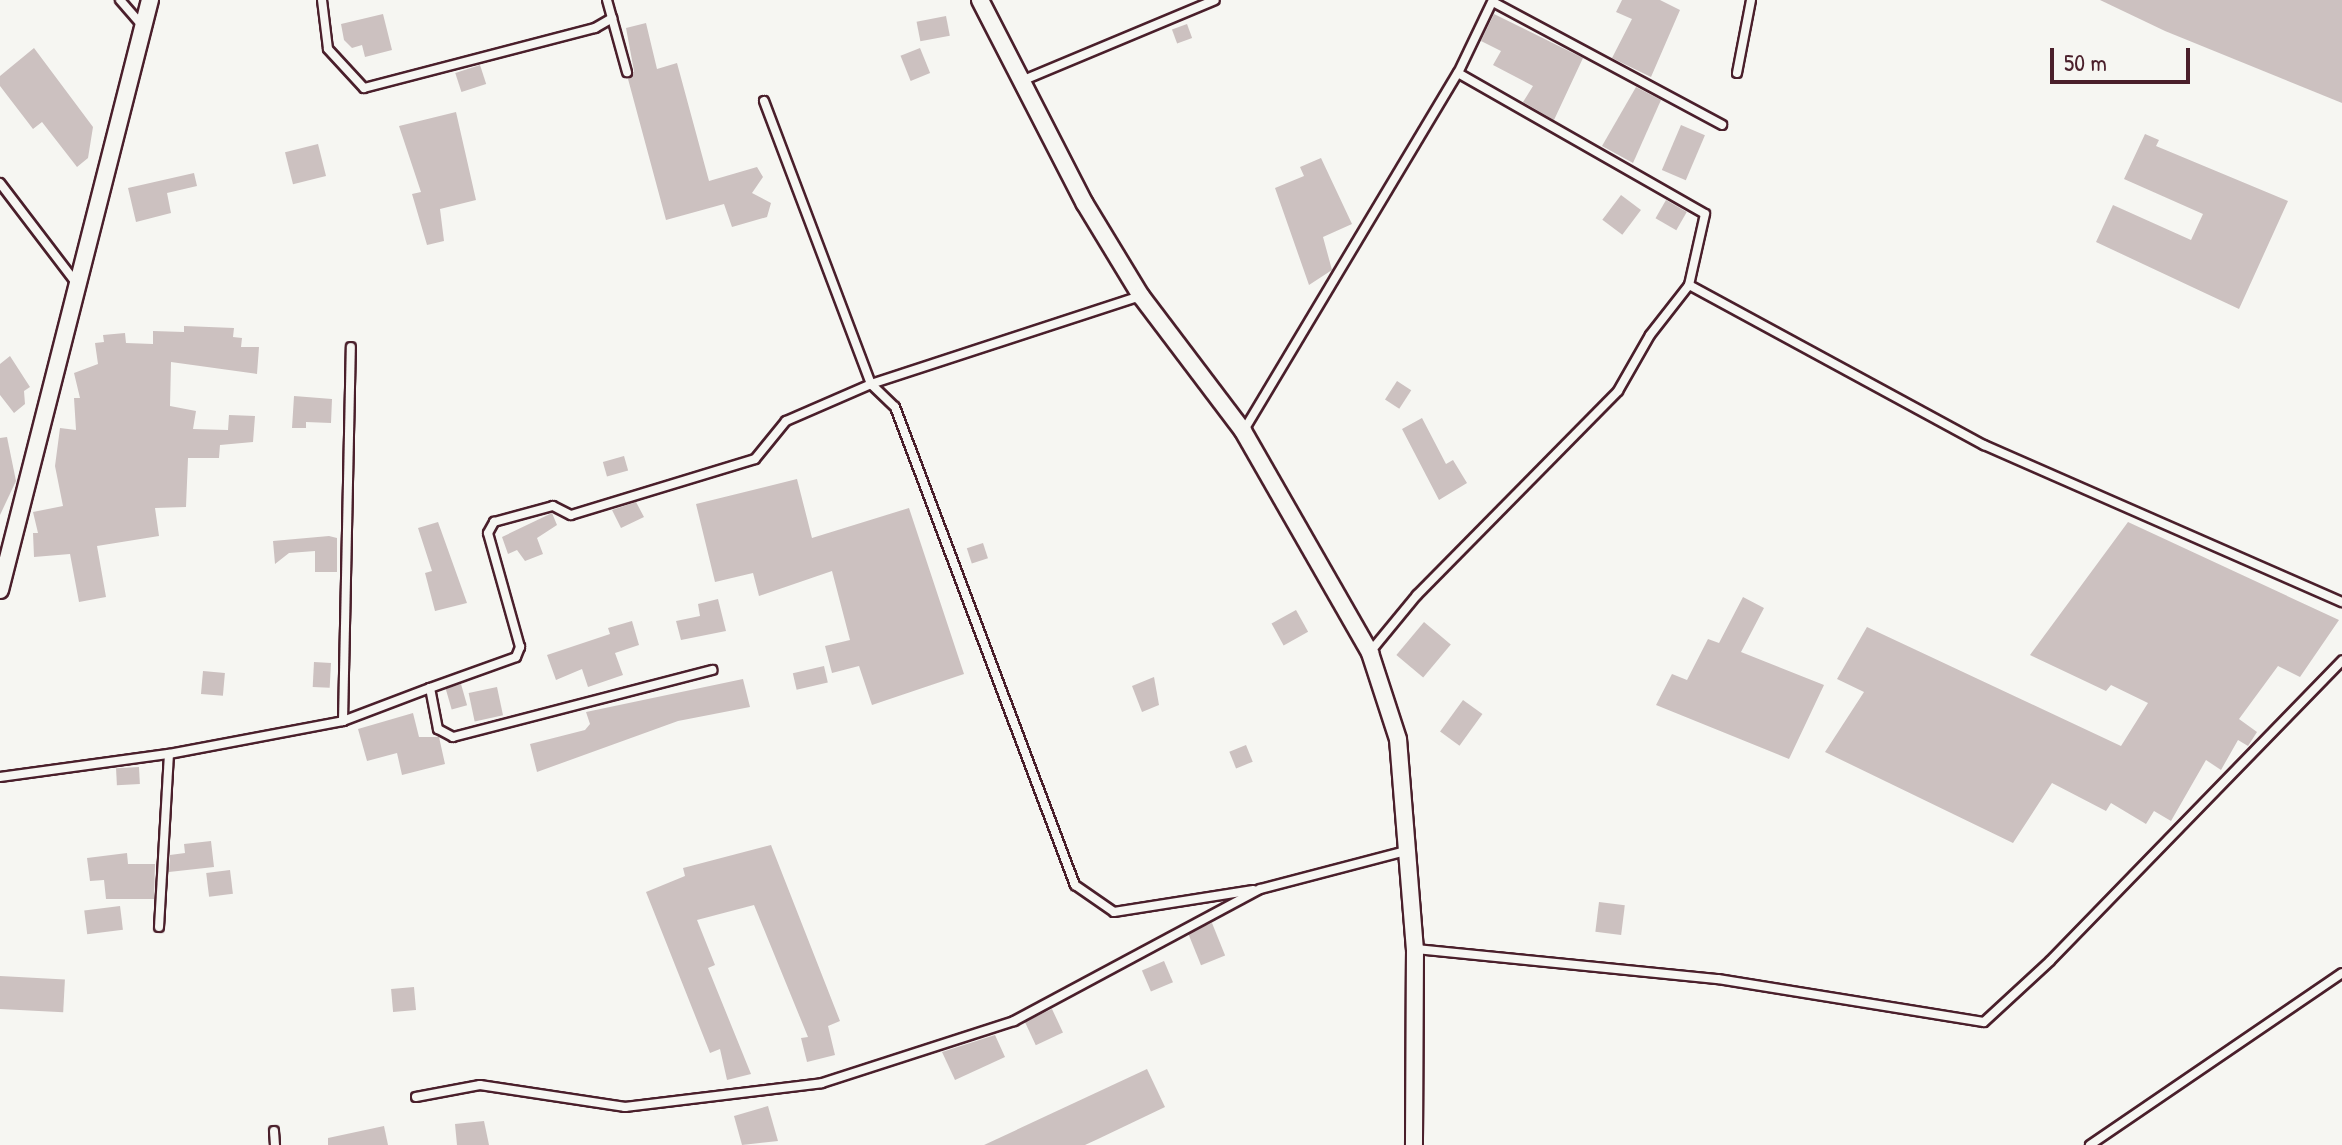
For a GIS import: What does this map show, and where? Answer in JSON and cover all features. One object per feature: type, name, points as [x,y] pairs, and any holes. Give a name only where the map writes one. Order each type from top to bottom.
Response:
[{"type":"street","points":[[1,581],[150,0]]},
{"type":"street","points":[[980,0],[1018,82],[1141,296],[1243,431],[1370,653],[1398,739],[1415,949],[1414,1145]]},
{"type":"lane","points":[[120,0],[144,27]]},
{"type":"lane","points":[[322,0],[328,49],[364,88],[595,28],[612,18]]},
{"type":"lane","points":[[607,0],[627,72]]},
{"type":"lane","points":[[1018,82],[1215,0]]},
{"type":"lane","points":[[1737,73],[1751,0]]},
{"type":"lane","points":[[1243,431],[1458,73],[1493,1],[1722,125]]},
{"type":"lane","points":[[1370,653],[1417,595],[1618,391],[1650,335],[1689,285],[1705,214],[1458,73]]},
{"type":"lane","points":[[764,101],[871,384],[895,407],[1075,885],[1114,912],[1260,889],[1406,851]]},
{"type":"lane","points":[[0,183],[78,285]]},
{"type":"lane","points":[[1689,285],[1984,445],[2342,602]]},
{"type":"lane","points":[[0,777],[169,754],[343,721],[516,657],[520,647],[488,533],[494,522],[553,506],[571,515],[755,459],[786,421],[871,384],[1141,296]]},
{"type":"lane","points":[[343,721],[351,347]]},
{"type":"lane","points":[[1415,949],[1718,979],[1984,1022],[2061,950],[2342,661]]},
{"type":"lane","points":[[430,688],[438,729],[453,737],[713,670]]},
{"type":"lane","points":[[159,927],[169,754]]},
{"type":"lane","points":[[416,1097],[480,1085],[625,1107],[822,1083],[1014,1021],[1260,889]]},
{"type":"lane","points":[[2090,1145],[2342,973]]},
{"type":"lane","points":[[274,1131],[275,1145]]},
{"type":"building","points":[[1622,0],[1660,0],[1680,10],[1651,77],[1612,58],[1632,19],[1616,12]]},
{"type":"building","points":[[2100,0],[2342,0],[2342,103],[2165,31]]},
{"type":"building","points":[[383,14],[392,50],[365,57],[362,45],[352,48],[344,40],[341,24]]},
{"type":"building","points":[[1494,14],[1583,58],[1554,120],[1523,102],[1533,86],[1493,65],[1501,51],[1481,41]]},
{"type":"building","points":[[946,16],[950,36],[920,41],[917,22]]},
{"type":"building","points":[[646,23],[657,69],[677,63],[709,181],[757,167],[763,177],[752,193],[771,203],[767,217],[732,227],[724,204],[666,220],[628,79],[634,71],[626,28]]},
{"type":"building","points":[[1187,24],[1192,38],[1177,44],[1172,29]]},
{"type":"building","points":[[34,48],[93,127],[88,158],[77,167],[42,122],[33,129],[0,86],[0,76]]},
{"type":"building","points":[[920,48],[930,73],[911,81],[901,56]]},
{"type":"building","points":[[480,65],[486,84],[461,92],[455,73]]},
{"type":"building","points":[[1636,87],[1661,100],[1633,163],[1602,146]]},
{"type":"building","points":[[456,112],[476,200],[440,209],[444,241],[427,245],[412,194],[421,192],[399,126]]},
{"type":"building","points":[[1681,125],[1705,135],[1686,180],[1662,170]]},
{"type":"building","points":[[2145,134],[2159,140],[2156,146],[2288,201],[2239,309],[2096,242],[2113,205],[2191,240],[2203,214],[2124,179]]},
{"type":"building","points":[[318,144],[326,176],[293,184],[285,152]]},
{"type":"building","points":[[1321,158],[1352,224],[1323,237],[1332,270],[1309,285],[1275,188],[1304,176],[1300,167]]},
{"type":"building","points":[[194,173],[197,186],[167,193],[171,213],[136,222],[128,188]]},
{"type":"building","points":[[1621,195],[1641,210],[1622,235],[1602,220]]},
{"type":"building","points":[[1666,200],[1687,212],[1676,230],[1656,218]]},
{"type":"building","points":[[184,326],[234,328],[233,337],[242,338],[241,347],[259,347],[257,374],[171,362],[170,406],[196,411],[193,429],[228,430],[229,415],[255,416],[253,442],[220,445],[219,458],[188,458],[186,507],[155,508],[159,536],[97,546],[106,597],[79,602],[70,554],[34,557],[33,533],[38,533],[33,512],[63,506],[55,466],[60,428],[76,430],[74,398],[80,398],[74,373],[98,364],[95,343],[104,342],[103,335],[125,333],[126,343],[153,344],[153,331],[184,332]]},
{"type":"building","points":[[10,356],[30,387],[24,391],[25,404],[14,413],[0,395],[0,364]]},
{"type":"building","points":[[1397,381],[1411,390],[1399,409],[1385,399]]},
{"type":"building","points":[[294,396],[332,399],[331,423],[306,422],[306,428],[292,428]]},
{"type":"building","points":[[1422,418],[1446,464],[1453,460],[1467,483],[1439,500],[1402,429]]},
{"type":"building","points":[[7,437],[16,481],[0,515],[0,438]]},
{"type":"building","points":[[624,456],[628,470],[607,476],[603,462]]},
{"type":"building","points":[[797,479],[812,538],[909,508],[964,674],[872,705],[859,666],[832,673],[825,646],[850,640],[832,571],[759,596],[753,573],[715,582],[696,504]]},
{"type":"building","points":[[636,502],[644,517],[621,528],[612,510]]},
{"type":"building","points":[[552,513],[557,525],[537,538],[543,554],[525,561],[517,550],[508,554],[502,537]]},
{"type":"building","points":[[438,522],[467,603],[435,611],[425,573],[432,571],[418,528]]},
{"type":"building","points":[[2128,522],[2339,620],[2300,677],[2278,666],[2239,719],[2257,732],[2248,746],[2238,740],[2221,770],[2206,760],[2171,821],[2154,811],[2146,824],[2111,803],[2106,811],[2052,783],[2013,843],[1825,752],[1864,692],[1837,679],[1867,627],[2121,746],[2148,703],[2111,685],[2106,691],[2030,655]]},
{"type":"building","points":[[337,538],[337,572],[315,572],[315,551],[289,553],[275,564],[273,541]]},
{"type":"building","points":[[983,543],[988,558],[972,563],[967,548]]},
{"type":"building","points":[[1743,597],[1764,608],[1741,652],[1824,685],[1789,759],[1656,705],[1672,674],[1687,680],[1708,639],[1719,643]]},
{"type":"building","points":[[718,599],[726,631],[681,640],[676,621],[700,616],[698,604]]},
{"type":"building","points":[[1296,610],[1308,632],[1284,645],[1272,624]]},
{"type":"building","points":[[632,621],[639,645],[615,653],[623,675],[588,687],[582,669],[556,680],[547,655],[610,634],[608,628]]},
{"type":"building","points":[[1424,622],[1451,644],[1423,677],[1396,655]]},
{"type":"building","points":[[314,662],[331,663],[330,688],[313,687]]},
{"type":"building","points":[[824,666],[828,683],[797,690],[793,673]]},
{"type":"building","points":[[203,671],[225,673],[223,696],[201,694]]},
{"type":"building","points":[[1154,677],[1159,705],[1142,712],[1132,686]]},
{"type":"building","points":[[743,679],[750,707],[678,721],[537,772],[530,744],[585,730],[590,724],[586,712]]},
{"type":"building","points":[[461,684],[467,705],[452,710],[446,688]]},
{"type":"building","points":[[497,687],[503,715],[475,721],[469,693]]},
{"type":"building","points":[[1463,700],[1482,714],[1459,746],[1440,732]]},
{"type":"building","points":[[413,713],[419,737],[439,737],[445,764],[402,775],[397,753],[367,761],[358,729]]},
{"type":"building","points":[[1246,745],[1253,762],[1236,768],[1229,752]]},
{"type":"building","points":[[139,767],[140,784],[117,785],[116,768]]},
{"type":"building","points":[[211,841],[214,867],[169,872],[170,855],[185,853],[184,844]]},
{"type":"building","points":[[771,845],[840,1021],[828,1026],[835,1055],[807,1062],[801,1038],[808,1037],[754,905],[697,920],[715,965],[708,968],[751,1074],[727,1080],[720,1049],[710,1053],[646,892],[685,876],[683,868]]},
{"type":"building","points":[[127,853],[128,864],[155,864],[154,899],[106,899],[104,880],[90,881],[87,858]]},
{"type":"building","points":[[230,870],[233,894],[209,897],[206,873]]},
{"type":"building","points":[[1599,902],[1625,905],[1621,935],[1595,932]]},
{"type":"building","points":[[120,906],[123,930],[87,934],[84,910]]},
{"type":"building","points":[[1212,923],[1225,955],[1201,965],[1188,933]]},
{"type":"building","points":[[1164,961],[1173,982],[1151,992],[1142,970]]},
{"type":"building","points":[[0,976],[65,979],[63,1012],[0,1009]]},
{"type":"building","points":[[414,987],[416,1010],[393,1012],[391,989]]},
{"type":"building","points":[[1052,1009],[1063,1033],[1036,1045],[1025,1022]]},
{"type":"building","points":[[995,1035],[1005,1057],[955,1080],[942,1052]]},
{"type":"building","points":[[1147,1069],[1165,1107],[1098,1139],[1085,1145],[984,1145]]},
{"type":"building","points":[[768,1106],[778,1141],[742,1145],[734,1116]]},
{"type":"building","points":[[484,1121],[489,1145],[457,1145],[455,1124]]},
{"type":"building","points":[[384,1126],[388,1145],[328,1145],[328,1138]]}]
